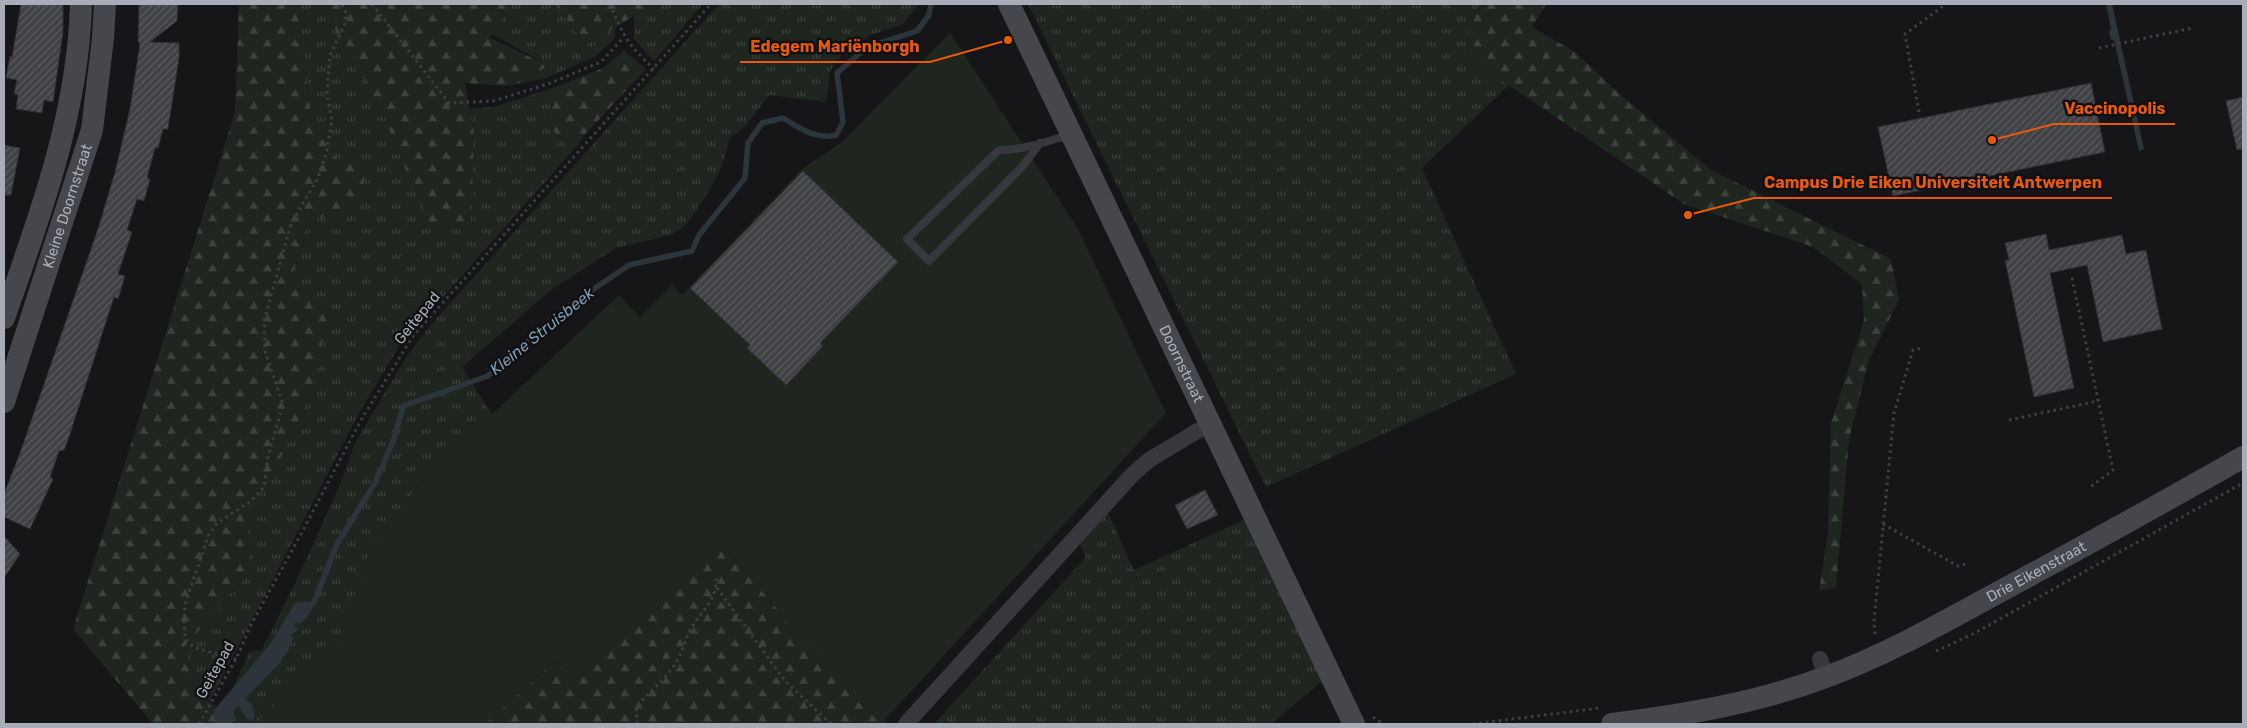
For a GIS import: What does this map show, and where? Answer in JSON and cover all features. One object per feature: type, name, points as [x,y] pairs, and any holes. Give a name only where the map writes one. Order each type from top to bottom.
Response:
[{"type":"street","name":"Kleine Doornstraat","points":[[4,318],[38,222],[61,145],[76,78],[81,4]]},
{"type":"street","name":"Kleine Doornstraat","points":[[4,402],[92,130],[105,4]]},
{"type":"street","name":"Doornstraat","points":[[1009,4],[1354,724]]},
{"type":"street","points":[[906,724],[1132,476],[1149,460],[1209,424]]},
{"type":"street","name":"Drie Eikenstraat","points":[[1612,724],[1666,717],[1760,697],[1823,668],[1891,650],[2243,457]]},
{"type":"lane","points":[[1040,143],[1023,166],[929,261],[907,239],[999,150],[1016,150],[1040,143],[1071,134]]},
{"type":"path","points":[[236,659],[195,648],[188,642],[185,638],[185,604],[209,534],[216,523],[250,502],[264,487],[268,457],[283,404],[265,351],[264,321],[291,224],[318,178],[326,154],[332,121],[327,94],[330,55],[346,24],[346,13],[342,4]]},
{"type":"path","points":[[372,4],[449,103],[493,101],[548,84],[601,62],[624,36]]},
{"type":"path","points":[[610,4],[632,49],[654,69]]},
{"type":"path","name":"Geitepad","points":[[199,724],[236,659],[252,623],[302,534],[361,420],[413,336],[711,4]]},
{"type":"path","points":[[1919,112],[1905,34],[1946,4]]},
{"type":"path","points":[[2099,48],[2192,28]]},
{"type":"path","points":[[2072,278],[2113,470],[2089,488]]},
{"type":"path","points":[[1875,635],[1874,621],[1894,413],[1913,350],[1921,348]]},
{"type":"path","points":[[2009,420],[2098,401]]},
{"type":"path","points":[[1883,524],[1958,566],[1966,564]]},
{"type":"path","points":[[638,724],[636,707],[676,663],[690,631],[710,602],[717,588],[716,576]]},
{"type":"path","points":[[717,588],[786,682],[831,724]]},
{"type":"green space","points":[[239,4],[297,4],[310,110],[337,160],[366,160],[361,209],[311,219],[292,276],[327,319],[313,390],[281,457],[245,514],[254,567],[185,646],[194,689],[237,724],[153,724],[73,629],[235,112]]},
{"type":"green space","points":[[297,4],[329,4],[334,28],[380,107],[474,133],[470,109],[494,107],[553,88],[548,123],[559,138],[582,140],[398,348],[358,415],[210,701],[194,689],[185,646],[254,567],[245,514],[281,457],[327,319],[292,277],[311,219],[337,161],[310,110]]},
{"type":"green space","points":[[329,4],[512,4],[490,38],[549,66],[508,86],[465,83],[474,133],[471,222],[429,226],[380,107],[334,28]]},
{"type":"green space","points":[[512,4],[555,4],[586,45],[615,28],[614,39],[596,56],[547,78],[508,86],[549,66],[492,34]]},
{"type":"green space","points":[[555,4],[654,4],[586,45]]},
{"type":"green space","points":[[654,4],[703,4],[654,61],[634,39],[634,16]]},
{"type":"green space","points":[[719,4],[919,4],[903,24],[871,35],[842,55],[830,71],[826,102],[769,95],[745,127],[730,138],[721,169],[706,196],[686,225],[671,235],[616,248],[551,290],[462,367],[493,416],[423,479],[374,543],[337,643],[256,724],[237,724],[222,713],[249,652],[262,650],[340,485],[356,441],[407,356],[429,327]]},
{"type":"green space","points":[[1028,4],[1480,4],[1466,28],[1470,59],[1509,85],[1422,168],[1516,374],[1266,487]]},
{"type":"green space","points":[[1480,4],[1546,4],[1532,27],[1575,52],[1623,97],[1711,170],[1891,259],[1899,300],[1869,360],[1849,440],[1836,588],[1819,591],[1828,533],[1831,423],[1864,320],[1862,284],[1813,247],[1684,204],[1470,59],[1466,28]]},
{"type":"green space","points":[[950,33],[1077,227],[1166,413],[883,722],[870,714],[722,546],[576,680],[556,660],[485,724],[256,724],[337,643],[374,543],[423,479],[619,295],[640,317],[672,285],[682,295],[802,169],[841,143]]},
{"type":"green space","points":[[624,51],[646,69],[580,140],[559,138],[548,123],[553,88],[603,68]]},
{"type":"green space","points":[[1105,506],[1134,570],[1253,516],[1329,675],[1271,724],[934,724],[1086,557],[1076,537]]},
{"type":"green space","points":[[722,546],[870,714],[888,724],[485,724],[556,660],[577,679],[683,575]]},
{"type":"shaded area","points":[[2106,4],[2112,4],[2144,149],[2139,151],[2114,40],[2111,40]]},
{"type":"shaded area","points":[[308,601],[312,605],[307,618],[300,624],[296,622],[294,626],[298,630],[291,635],[294,638],[286,655],[282,657],[282,661],[245,699],[252,704],[255,717],[252,721],[247,719],[238,705],[234,711],[233,724],[214,724],[214,710],[271,643],[295,603]]},
{"type":"building","points":[[21,4],[63,4],[63,32],[53,102],[44,100],[42,113],[16,109],[18,95],[14,94],[17,80],[6,78],[10,56],[12,57]]},
{"type":"building","points":[[139,4],[178,4],[177,21],[150,42],[179,43],[179,58],[168,129],[163,129],[158,148],[155,148],[147,178],[150,179],[144,201],[137,199],[127,230],[132,232],[118,274],[125,276],[118,299],[114,297],[68,440],[64,450],[59,451],[50,477],[53,479],[30,529],[4,517],[4,494],[98,229],[115,172],[130,109],[140,43],[138,42]]},
{"type":"building","points":[[2091,83],[2105,152],[1893,196],[1878,127]]},
{"type":"building","points":[[2243,97],[2243,149],[2237,150],[2226,101]]},
{"type":"building","points":[[4,145],[20,148],[11,195],[4,195]]},
{"type":"building","points":[[803,171],[898,262],[820,343],[823,346],[786,385],[747,348],[750,345],[690,288]]},
{"type":"building","points":[[2046,234],[2049,250],[2122,235],[2126,254],[2146,250],[2162,329],[2103,342],[2087,265],[2050,273],[2074,388],[2034,397],[2005,260],[2009,260],[2005,243]]},
{"type":"building","points":[[1205,490],[1218,515],[1187,529],[1175,505]]},
{"type":"building","points":[[4,536],[20,554],[4,578]]},
{"type":"waterway","name":"Kleine Struisbeek","points":[[307,611],[315,600],[337,544],[375,483],[394,439],[403,406],[488,376],[569,306],[629,265],[692,251],[699,235],[745,178],[748,143],[762,123],[783,118],[815,134],[822,136],[836,135],[843,122],[837,73],[859,54],[880,43],[917,31],[929,15],[931,4]]},
{"type":"place","name":"Edegem Mariënborgh","points":[[1008,40]]},
{"type":"place","name":"Vaccinopolis","points":[[1992,140]]},
{"type":"place","name":"Campus Drie Eiken Universiteit Antwerpen","points":[[1688,215]]}]
